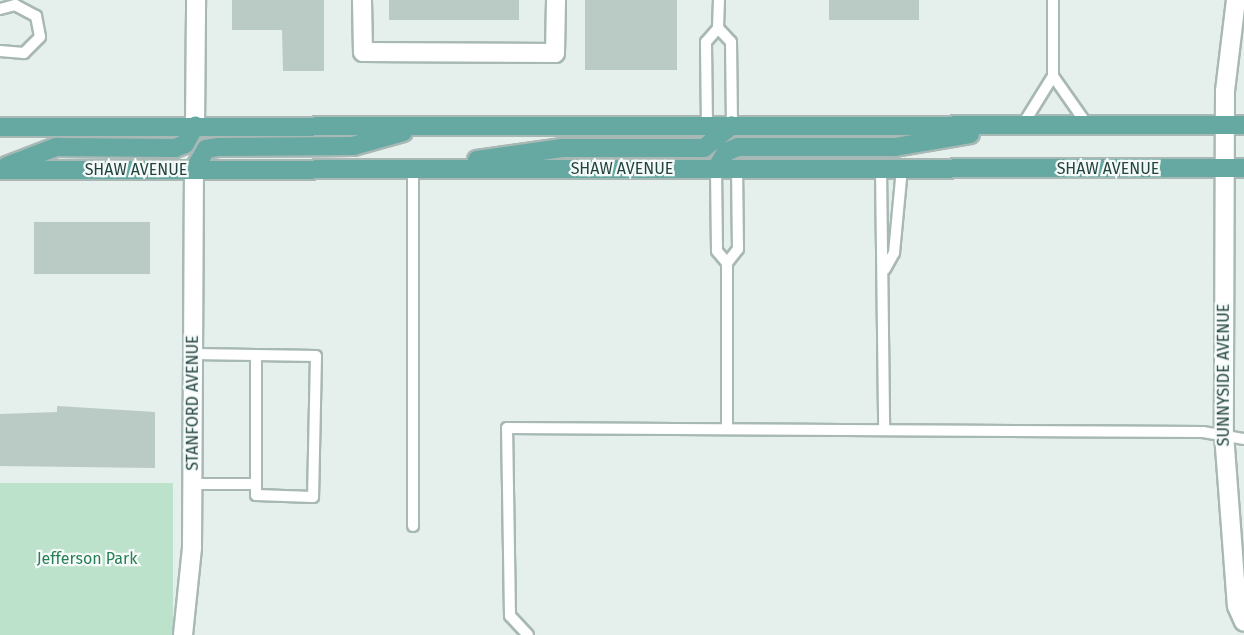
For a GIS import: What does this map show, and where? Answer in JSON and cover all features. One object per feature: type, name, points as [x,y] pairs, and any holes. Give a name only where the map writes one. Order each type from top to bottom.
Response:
[{"type":"main road","points":[[194,170],[206,149],[353,146],[425,125]]},
{"type":"main road","points":[[413,169],[562,148],[704,148],[732,125]]},
{"type":"main road","points":[[0,127],[1244,125]]},
{"type":"main road","points":[[0,169],[56,147],[175,148],[185,144],[195,126]]},
{"type":"main road","points":[[716,169],[726,152],[738,147],[895,147],[1022,126]]},
{"type":"main road","name":"SHAW AVENUE","points":[[0,169],[1244,168]]},
{"type":"street","points":[[195,126],[196,0]]},
{"type":"street","points":[[362,0],[363,52],[555,54],[556,0]]},
{"type":"street","name":"SUNNYSIDE AVENUE","points":[[1236,0],[1224,125],[1224,435],[1237,606],[1244,622]]},
{"type":"street","name":"STANFORD AVENUE","points":[[183,635],[192,484],[194,170]]},
{"type":"lane","points":[[707,126],[706,42],[718,27],[718,0]]},
{"type":"lane","points":[[1022,126],[1053,76],[1053,0]]},
{"type":"lane","points":[[0,9],[15,5],[36,16],[40,37],[24,54],[0,51]]},
{"type":"lane","points":[[718,27],[731,42],[732,125]]},
{"type":"lane","points":[[1053,76],[1088,126]]},
{"type":"lane","points":[[413,169],[413,526]]},
{"type":"lane","points":[[716,169],[717,251],[727,263]]},
{"type":"lane","points":[[727,429],[727,263],[738,249],[737,169]]},
{"type":"lane","points":[[880,169],[885,269],[884,430]]},
{"type":"lane","points":[[885,269],[894,253],[902,169]]},
{"type":"lane","points":[[193,354],[256,355],[316,356],[314,497],[256,495],[256,355]]},
{"type":"lane","points":[[528,635],[510,616],[507,428],[1224,435],[1244,439]]},
{"type":"lane","points":[[192,484],[256,484]]},
{"type":"green space","name":"Jefferson Park","points":[[0,483],[173,483],[173,635],[0,635]]},
{"type":"building","points":[[232,0],[324,0],[324,71],[283,71],[282,30],[232,30]]},
{"type":"building","points":[[389,0],[519,0],[519,20],[389,20]]},
{"type":"building","points":[[585,0],[677,0],[677,70],[585,70]]},
{"type":"building","points":[[829,0],[919,0],[919,20],[829,20]]},
{"type":"building","points":[[34,222],[150,222],[150,274],[34,274]]},
{"type":"building","points":[[57,406],[155,412],[155,468],[0,466],[0,414],[57,412]]}]
